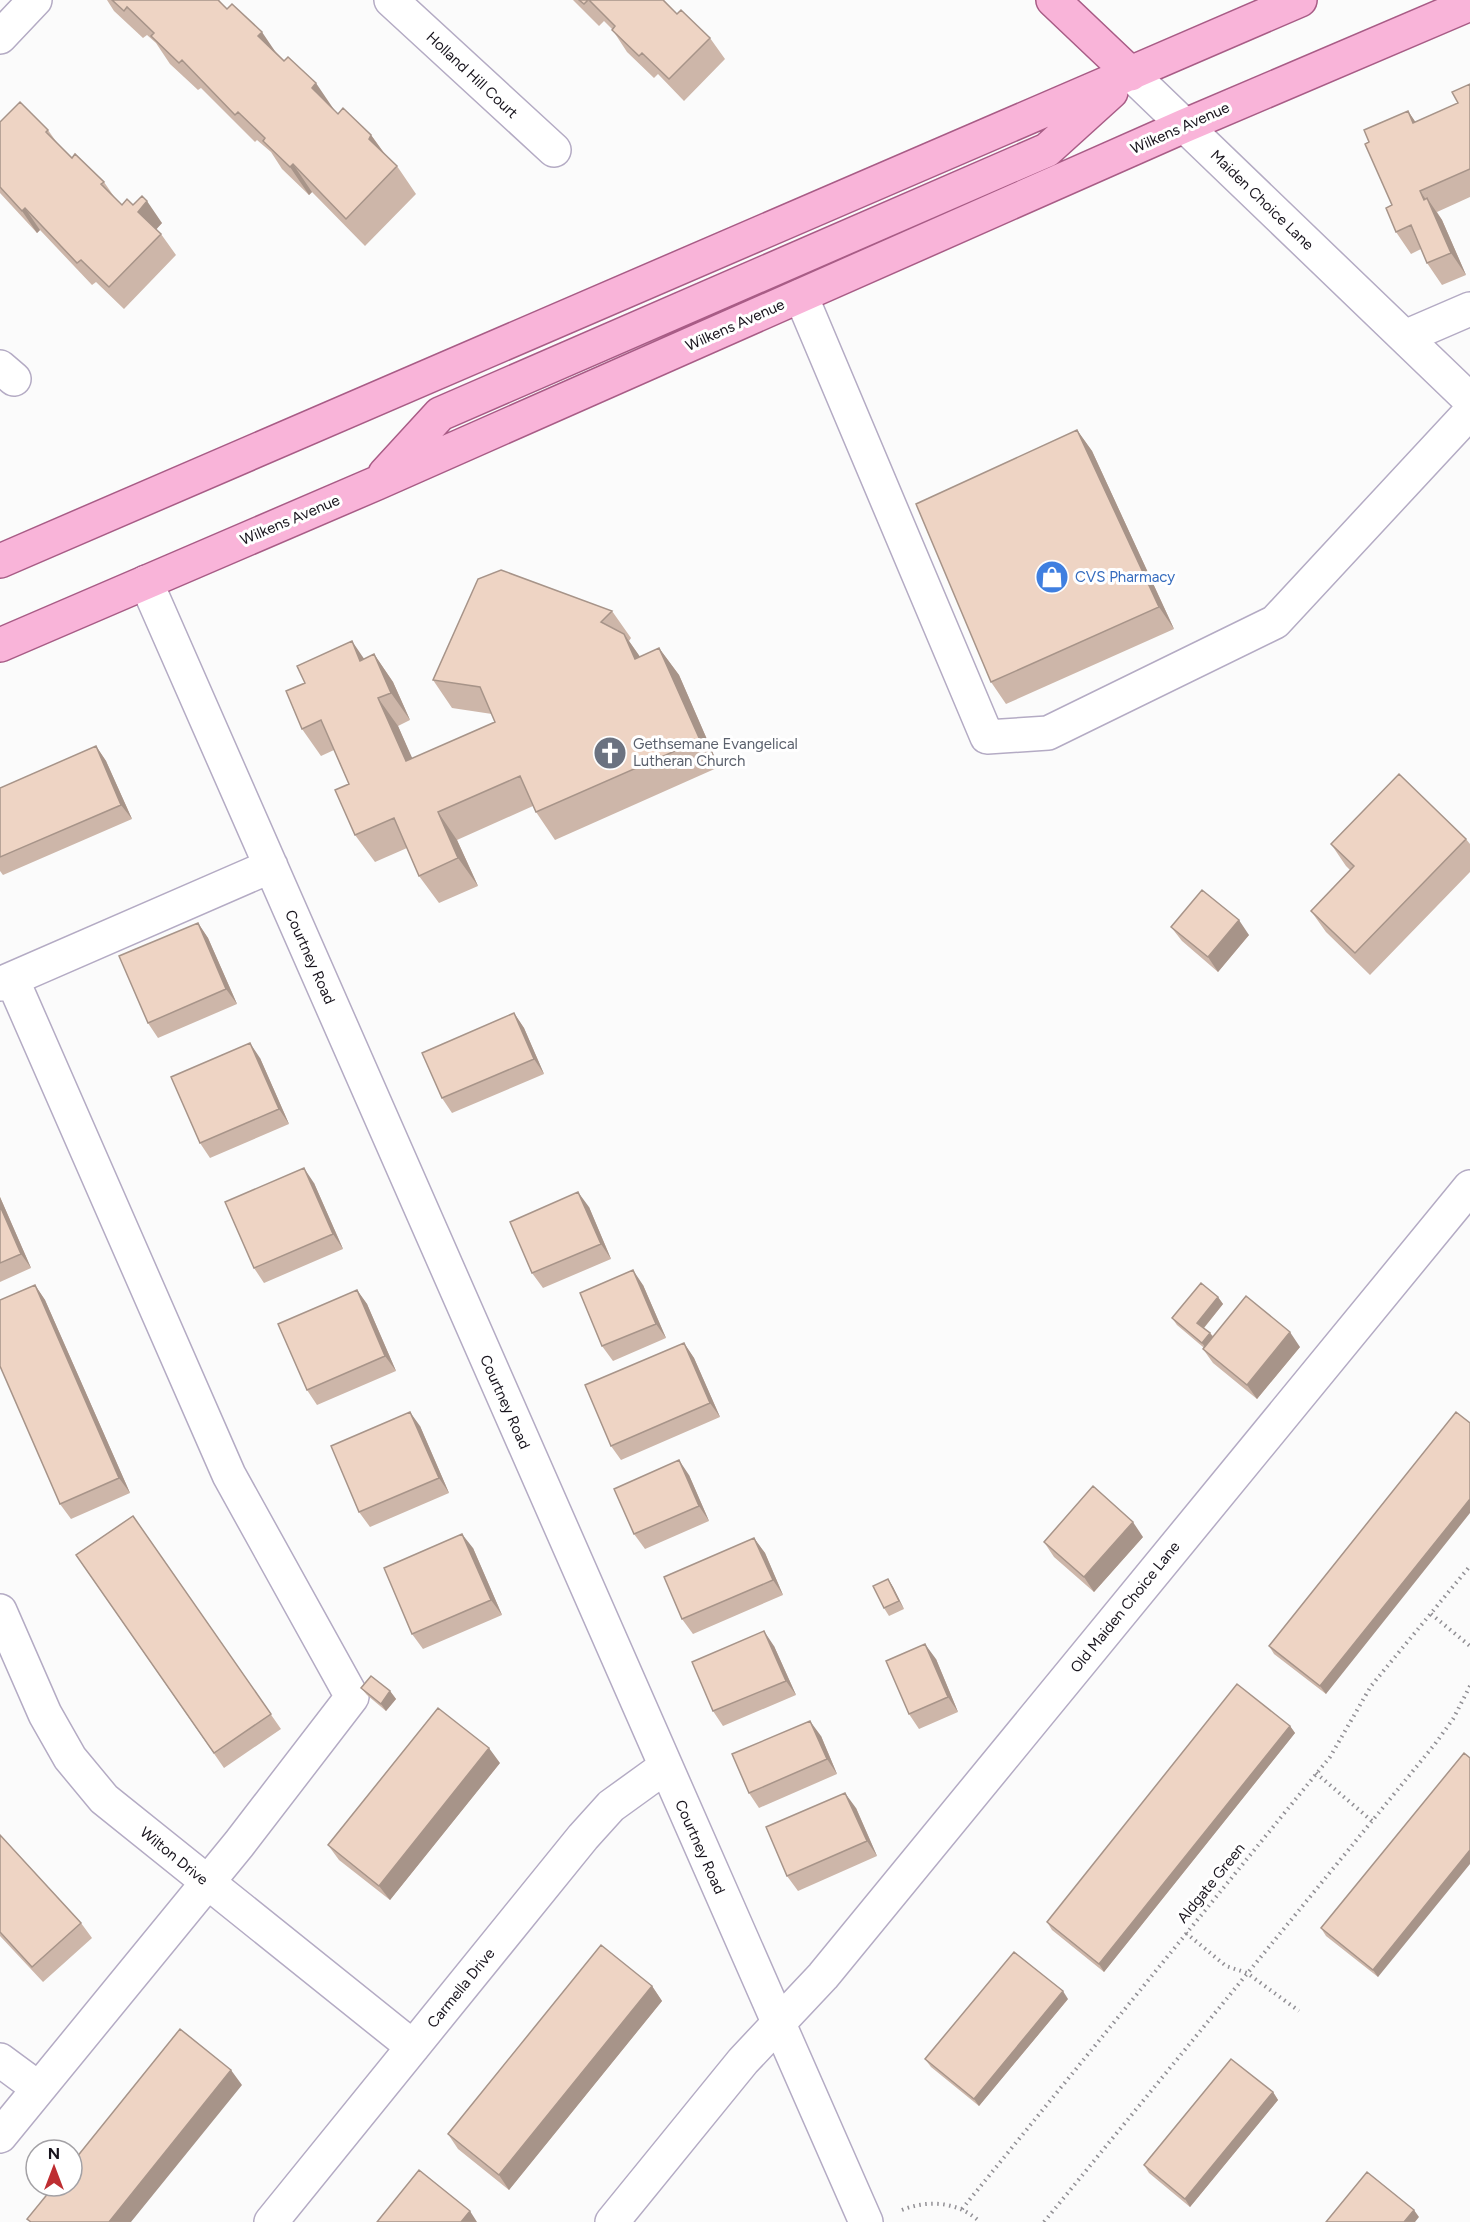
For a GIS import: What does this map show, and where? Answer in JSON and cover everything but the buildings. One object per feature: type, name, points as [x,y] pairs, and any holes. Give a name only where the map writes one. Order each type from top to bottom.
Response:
[{"type":"main road","name":"Maiden Choice Lane","points":[[1053,0],[1131,74]]},
{"type":"main road","points":[[0,561],[1300,0]]},
{"type":"main road","name":"Wilkens Avenue","points":[[0,645],[377,483],[1184,126],[1470,4]]},
{"type":"main road","points":[[377,483],[440,414],[1047,150],[1131,74]]},
{"type":"street","points":[[0,37],[35,0]]},
{"type":"street","name":"Holland Hill Court","points":[[391,0],[554,150]]},
{"type":"street","name":"Maiden Choice Lane","points":[[1131,74],[1470,400]]},
{"type":"street","points":[[801,296],[987,737],[1048,734],[1275,622],[1470,412]]},
{"type":"street","points":[[1405,337],[1470,309]]},
{"type":"street","name":"Courtney Road","points":[[146,582],[778,2025],[879,2218]]},
{"type":"street","points":[[0,2136],[207,1884],[352,1697],[229,1475],[6,981],[271,867]]},
{"type":"street","name":"Old Maiden Choice Lane","points":[[612,2222],[743,2061],[824,1976],[1470,1187]]},
{"type":"street","name":"Wilton Drive","points":[[0,1611],[45,1714],[70,1758],[104,1799],[207,1884],[414,2047]]},
{"type":"street","name":"Carmella Drive","points":[[271,2222],[597,1821],[611,1806],[665,1767]]},
{"type":"street","points":[[0,2060],[38,2088]]},
{"type":"path","name":"Aldgate Green","points":[[962,2209],[1316,1773],[1334,1750],[1371,1686],[1470,1566]]},
{"type":"path","points":[[1431,1614],[1470,1646]]},
{"type":"path","points":[[1044,2222],[1447,1727],[1470,1686]]},
{"type":"path","points":[[1316,1773],[1372,1821]]},
{"type":"path","points":[[1186,1933],[1226,1966],[1247,1973],[1299,2011]]},
{"type":"path","points":[[879,2218],[918,2203],[939,2203],[962,2209],[980,2222]]},
{"type":"place","name":"CVS Pharmacy","points":[[1052,577]]},
{"type":"place","name":"Gethsemane Evangelical Lutheran Church","points":[[610,753]]}]
